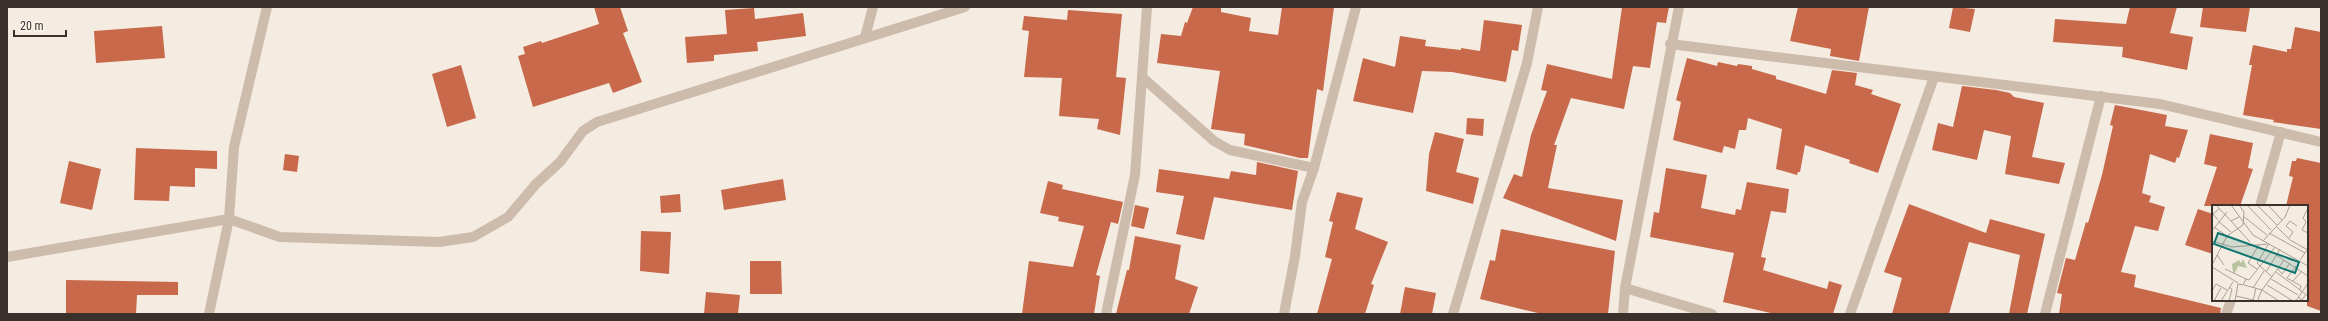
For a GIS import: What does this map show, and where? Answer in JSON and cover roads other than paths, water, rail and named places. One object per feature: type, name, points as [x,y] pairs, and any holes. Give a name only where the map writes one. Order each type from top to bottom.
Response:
[{"type":"street","points":[[208,314],[229,219],[234,147],[267,7]]},
{"type":"street","points":[[865,37],[873,7]]},
{"type":"street","points":[[7,257],[229,219],[280,236],[439,242],[473,237],[508,217],[536,184],[560,162],[583,131],[597,122],[965,7]]},
{"type":"street","points":[[1106,314],[1135,175],[1147,7]]},
{"type":"street","points":[[1284,314],[1297,248],[1302,202],[1314,168],[1356,7]]},
{"type":"street","points":[[1453,314],[1527,63],[1538,7]]},
{"type":"street","points":[[1624,314],[1625,288],[1670,44],[1679,7]]},
{"type":"street","points":[[1670,44],[1934,78],[2160,104],[2321,142]]},
{"type":"street","points":[[1142,77],[1214,141],[1230,150],[1314,168]]},
{"type":"street","points":[[1850,314],[1934,78]]},
{"type":"street","points":[[2045,314],[2100,96]]},
{"type":"street","points":[[2260,205],[2281,132]]},
{"type":"street","points":[[1625,288],[1712,314]]},
{"type":"street","points":[[2226,314],[2231,301]]}]
